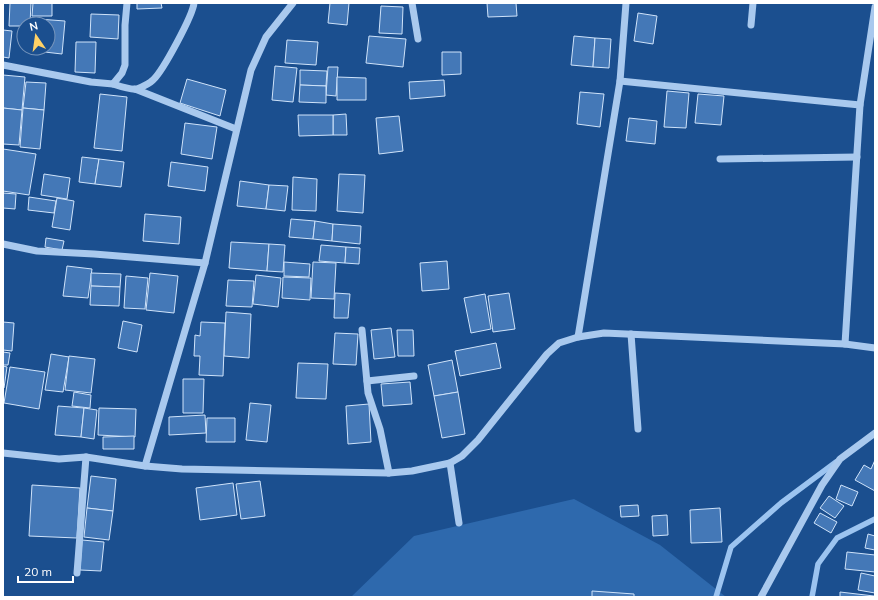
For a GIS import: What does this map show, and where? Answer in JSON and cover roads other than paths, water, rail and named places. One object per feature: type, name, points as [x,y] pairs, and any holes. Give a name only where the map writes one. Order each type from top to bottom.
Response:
[{"type":"street","points":[[113,84],[122,73],[125,65],[125,25],[127,3]]},
{"type":"street","points":[[135,89],[154,80],[185,26],[194,7],[194,3]]},
{"type":"street","points":[[145,466],[205,263],[251,70],[266,37],[293,3]]},
{"type":"street","points":[[412,3],[418,39]]},
{"type":"street","points":[[578,337],[620,81],[626,3]]},
{"type":"street","points":[[751,25],[753,3]]},
{"type":"street","points":[[845,344],[860,105],[875,7]]},
{"type":"street","points":[[3,65],[135,89],[236,128]]},
{"type":"street","points":[[620,81],[860,105]]},
{"type":"street","points":[[720,159],[857,158]]},
{"type":"street","points":[[3,244],[37,251],[205,263]]},
{"type":"street","points":[[362,330],[368,393],[380,429],[389,473]]},
{"type":"street","points":[[3,454],[59,459],[86,457],[145,466],[182,469],[389,473],[412,471],[450,463],[462,456],[478,440],[547,354],[559,343],[578,337],[604,333],[631,334],[845,344],[875,348]]},
{"type":"street","points":[[631,334],[638,429]]},
{"type":"street","points":[[367,381],[414,376]]},
{"type":"street","points":[[761,597],[822,485],[840,460],[875,434]]},
{"type":"street","points":[[77,573],[86,457]]},
{"type":"street","points":[[450,463],[459,523]]},
{"type":"waterway","points":[[716,597],[731,547],[781,503],[836,462]]},
{"type":"waterway","points":[[812,597],[818,564],[837,538],[875,519]]}]
